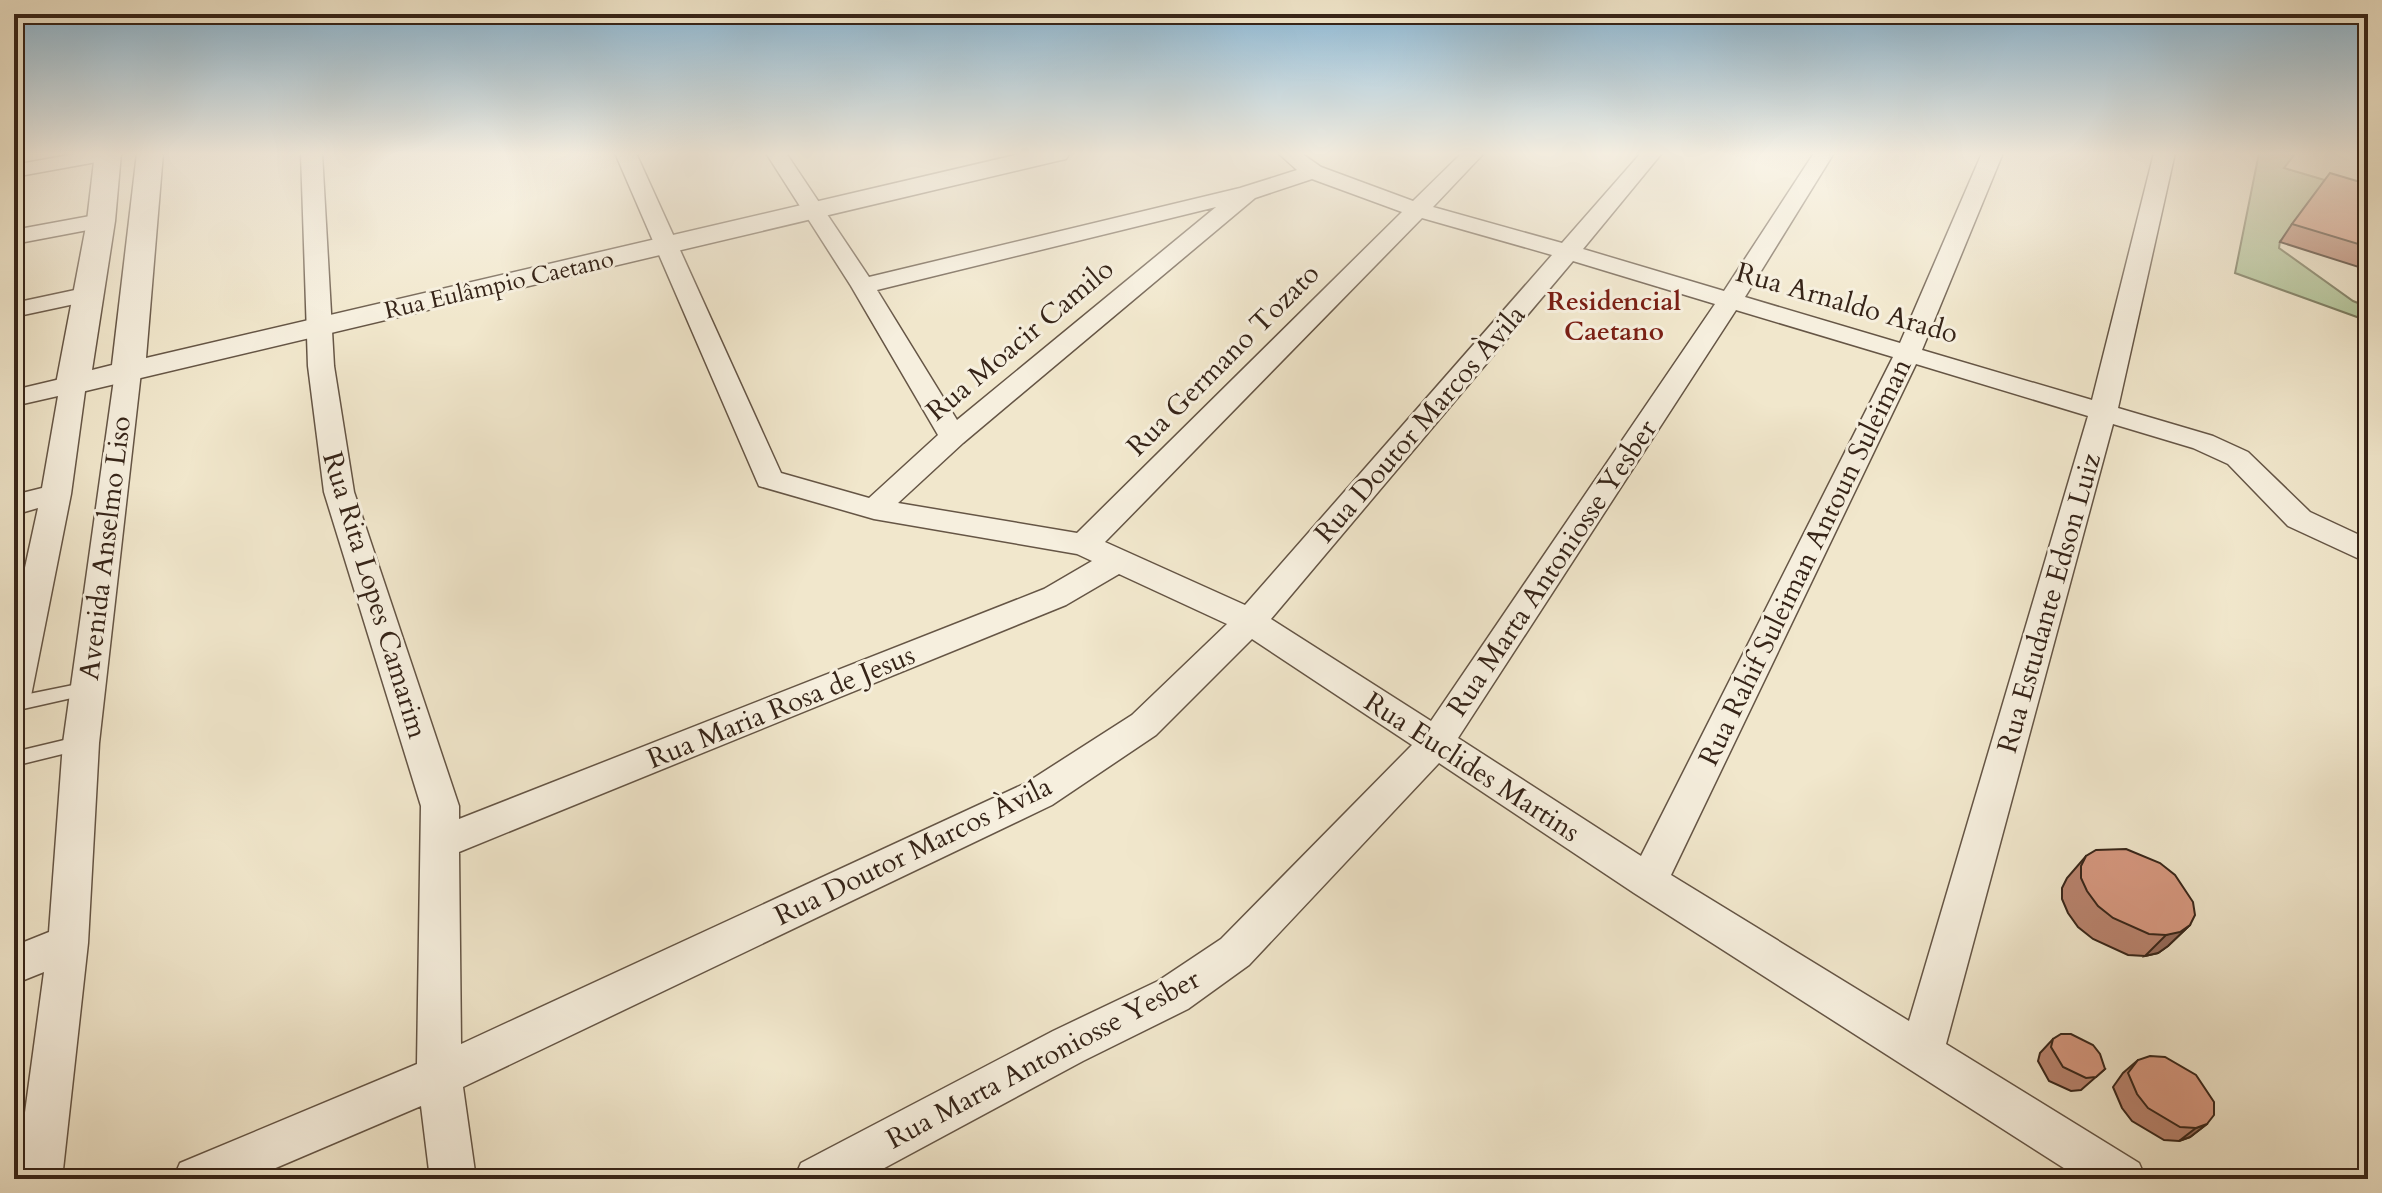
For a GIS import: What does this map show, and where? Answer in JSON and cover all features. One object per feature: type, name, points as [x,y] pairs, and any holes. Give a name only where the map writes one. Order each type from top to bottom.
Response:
[{"type":"street","name":"Avenida Anselmo Liso","points":[[14,696],[56,494],[103,209]]},
{"type":"street","name":"Avenida Anselmo Liso","points":[[39,1179],[68,943],[81,743],[128,372],[144,209]]},
{"type":"street","name":"Rua Rita Lopes Camarim","points":[[313,209],[318,328],[329,443],[339,492],[440,806],[439,1076],[453,1179]]},
{"type":"street","points":[[650,209],[666,245]]},
{"type":"street","name":"Rua Eulâmpio Caetano","points":[[73,384],[809,209]]},
{"type":"street","points":[[812,209],[863,286],[953,437]]},
{"type":"street","points":[[863,286],[1182,209]]},
{"type":"street","name":"Rua Moacir Camilo","points":[[874,509],[953,437],[1228,209]]},
{"type":"street","name":"Rua Arnaldo Arado","points":[[1413,209],[1569,252],[2203,442],[2238,458],[2299,519],[2368,552]]},
{"type":"street","name":"Rua Doutor Marcos Àvila","points":[[196,1179],[439,1076],[1039,794],[1144,725],[1250,621],[1605,209]]},
{"type":"street","name":"Rua Marta Antoniosse Yesber","points":[[817,1179],[1068,1046],[1173,995],[1235,952],[1435,744],[1789,209]]},
{"type":"street","name":"Rua Rahif Suleiman Antoun Suleiman","points":[[1648,881],[1908,353],[1969,209]]},
{"type":"street","name":"Rua Estudante Edson Luiz","points":[[1922,1051],[2103,412],[2152,209]]},
{"type":"street","name":"Rua Germano Tozato","points":[[1084,545],[1417,210]]},
{"type":"street","points":[[14,237],[101,221]]},
{"type":"street","name":"Rua Euclides Martins","points":[[666,245],[769,479],[874,509],[1084,545],[1250,621],[1648,881],[2123,1179]]},
{"type":"street","points":[[14,310],[89,294]]},
{"type":"street","points":[[14,398],[73,384]]},
{"type":"street","points":[[14,505],[56,494]]},
{"type":"street","name":"Rua Maria Rosa de Jesus","points":[[440,843],[1055,597],[1118,560]]},
{"type":"street","points":[[14,965],[68,943]]},
{"type":"lane","points":[[14,704],[88,688]]},
{"type":"lane","points":[[14,759],[81,743]]},
{"type":"green space","points":[[2248,209],[2333,209],[2280,241],[2279,248],[2353,301],[2368,307],[2368,321],[2235,273]]},
{"type":"building","points":[[2303,209],[2368,209],[2368,247],[2292,224]]},
{"type":"building","points":[[2126,849],[2160,863],[2175,875],[2193,902],[2195,915],[2190,925],[2180,932],[2149,934],[2113,918],[2098,906],[2081,878],[2081,866],[2086,856],[2096,850]]},
{"type":"building","points":[[2061,1034],[2071,1034],[2093,1045],[2105,1069],[2096,1077],[2086,1078],[2063,1067],[2051,1047],[2053,1039]]},
{"type":"building","points":[[2150,1056],[2165,1057],[2196,1075],[2214,1102],[2214,1115],[2207,1124],[2196,1128],[2180,1127],[2148,1108],[2137,1094],[2128,1073],[2138,1060]]},
{"type":"district","name":"Residencial Caetano","points":[[1614,316]]}]
